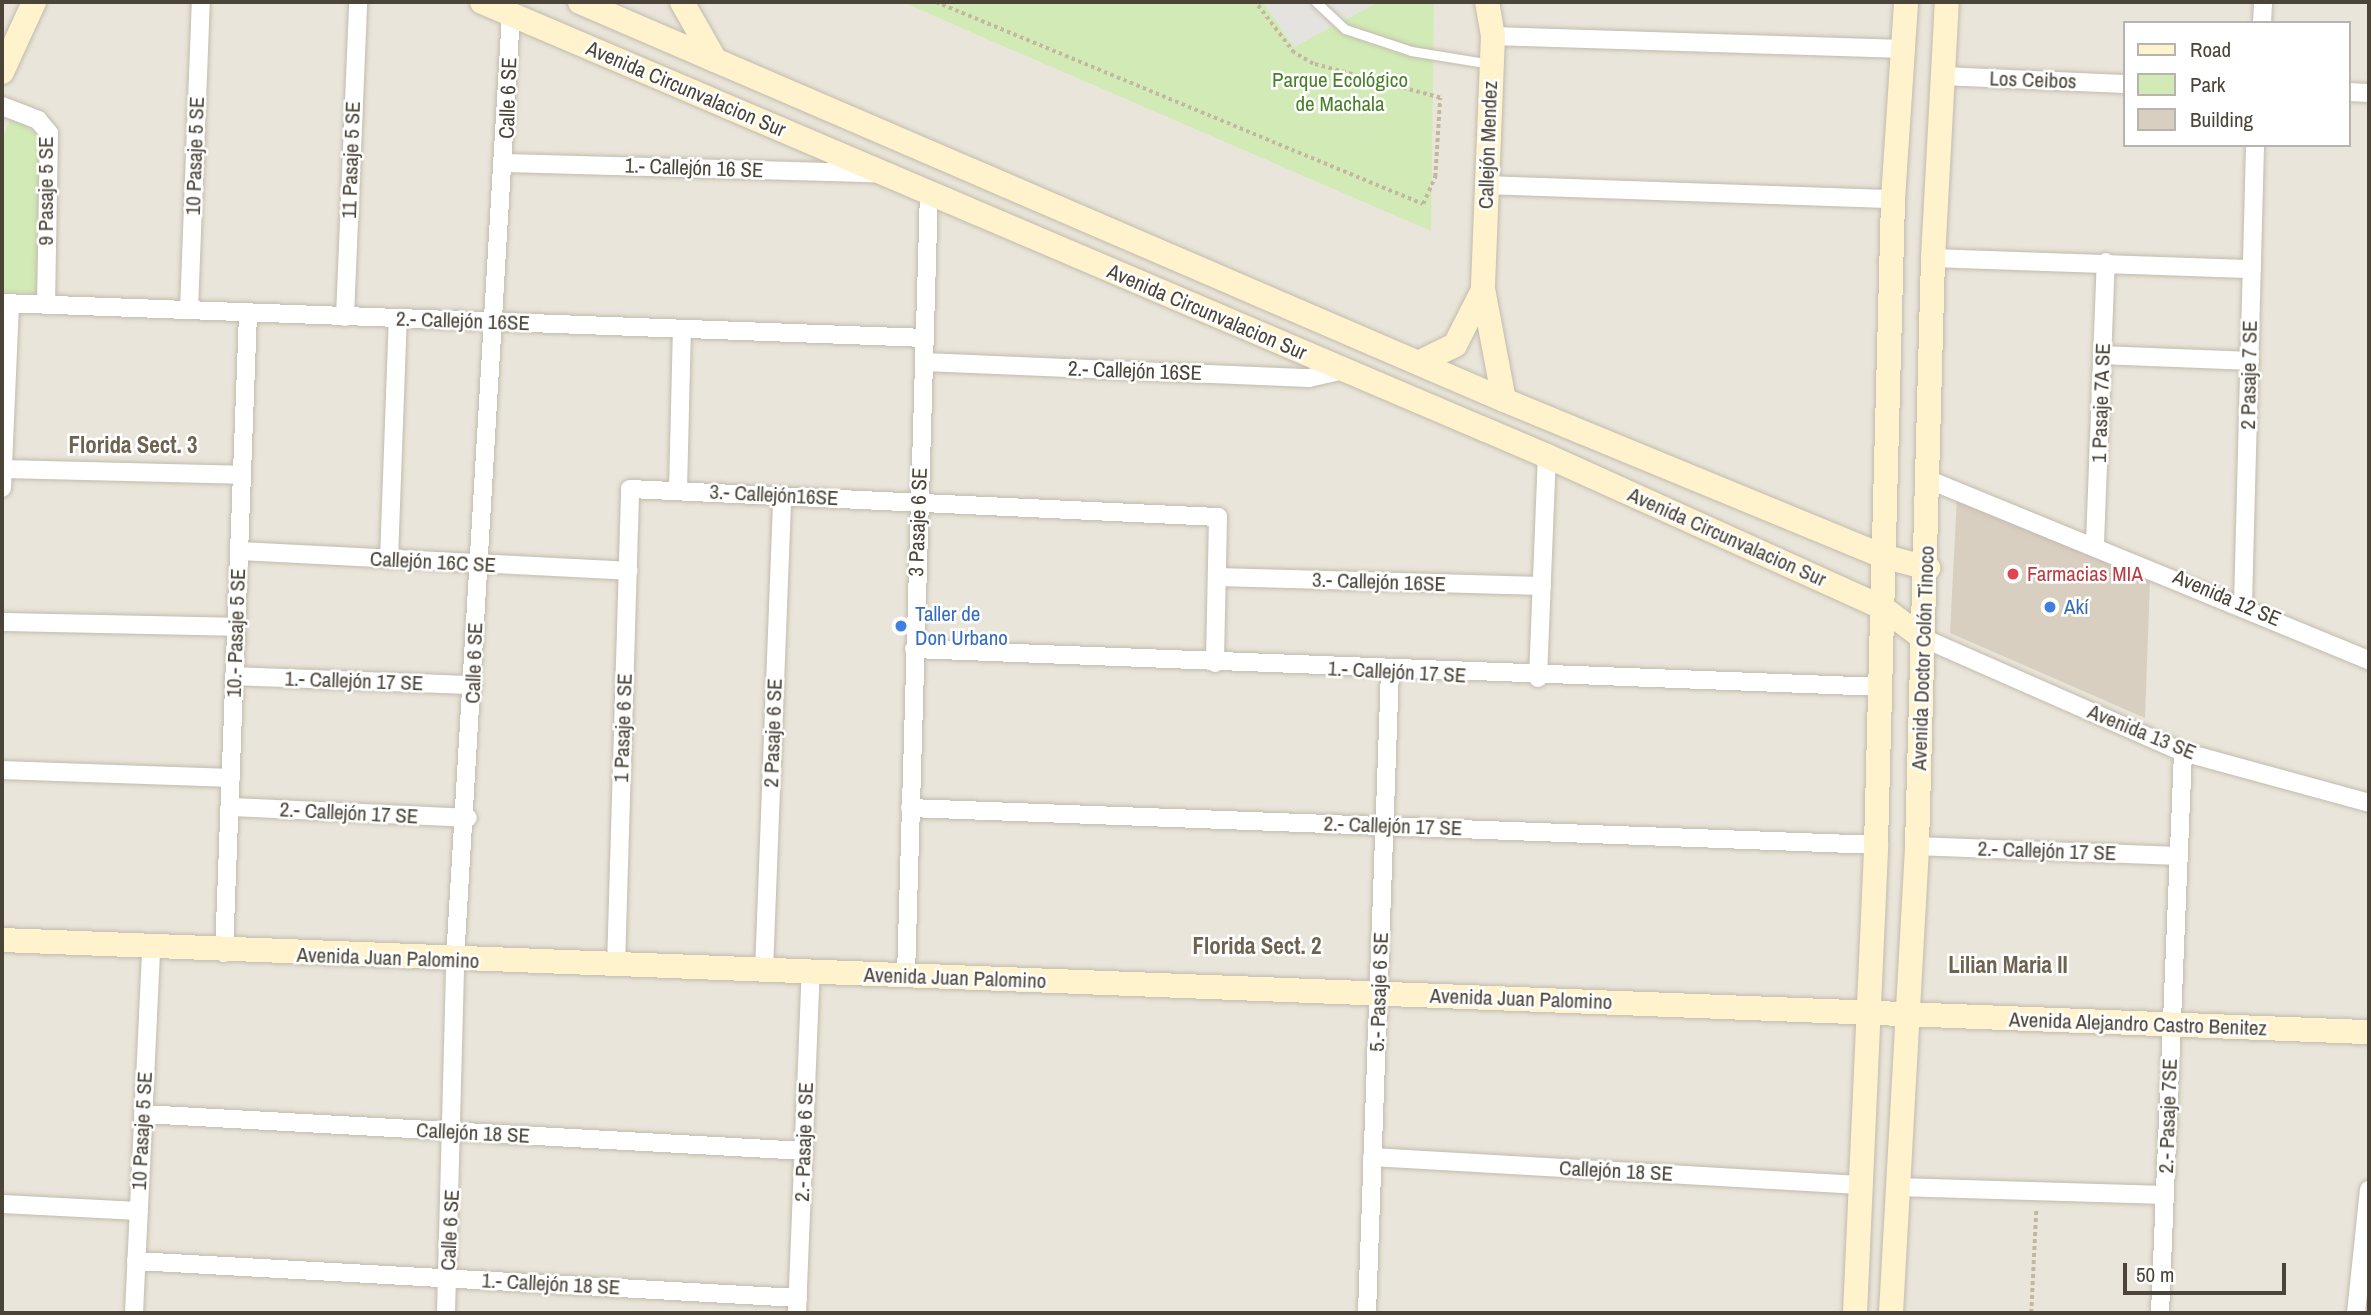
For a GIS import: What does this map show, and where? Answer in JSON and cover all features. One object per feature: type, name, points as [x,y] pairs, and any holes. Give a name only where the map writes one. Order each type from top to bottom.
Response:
[{"type":"main road","points":[[2,72],[34,2]]},
{"type":"main road","name":"Avenida Circunvalacion Sur","points":[[482,2],[1547,456],[1883,608],[1923,638]]},
{"type":"main road","name":"Avenida Circunvalacion Sur","points":[[580,2],[1504,400],[1882,556],[1928,568]]},
{"type":"main road","points":[[682,2],[716,60]]},
{"type":"main road","name":"Callejón Mendez","points":[[1487,2],[1493,36],[1483,289],[1504,400]]},
{"type":"main road","name":"Avenida Doctor Colón Tinoco","points":[[1855,1313],[1876,845],[1893,199],[1906,2]]},
{"type":"main road","name":"Avenida Doctor Colón Tinoco","points":[[1891,1313],[1917,846],[1923,638],[1928,568],[1927,478],[1933,258],[1947,2]]},
{"type":"main road","points":[[817,145],[831,110]]},
{"type":"main road","name":"Callejón Mendez","points":[[1418,363],[1455,345],[1483,289]]},
{"type":"main road","points":[[1355,374],[1376,345]]},
{"type":"main road","name":"Avenida Juan Palomino","points":[[2,940],[224,953],[811,971],[1379,995],[1908,1013]]},
{"type":"main road","name":"Avenida Alejandro Castro Benitez","points":[[1908,1013],[2171,1026],[2369,1032]]},
{"type":"street","name":"10 Pasaje 5 SE","points":[[189,310],[201,2]]},
{"type":"street","name":"11 Pasaje 5 SE","points":[[345,317],[358,2]]},
{"type":"street","points":[[2262,21],[2263,2]]},
{"type":"street","name":"Calle 6 SE","points":[[446,1313],[454,1131],[455,960],[468,818],[489,322],[506,163],[511,14]]},
{"type":"street","points":[[1493,36],[1903,49]]},
{"type":"street","name":"Los Ceibos","points":[[1942,76],[2122,84]]},
{"type":"street","points":[[2350,92],[2369,93]]},
{"type":"street","name":"9 Pasaje 5 SE","points":[[2,106],[38,120],[49,133],[46,304]]},
{"type":"street","name":"2 Pasaje 7 SE","points":[[2243,604],[2255,147]]},
{"type":"street","name":"1.- Callejón 16 SE","points":[[506,163],[882,173]]},
{"type":"street","points":[[1486,185],[1893,199]]},
{"type":"street","name":"3 Pasaje 6 SE","points":[[906,976],[929,193]]},
{"type":"street","points":[[1933,258],[2252,269]]},
{"type":"street","name":"1 Pasaje 7A SE","points":[[2095,543],[2105,262]]},
{"type":"street","name":"2.- Callejón 16SE","points":[[6,303],[924,338]]},
{"type":"street","points":[[2,488],[6,303]]},
{"type":"street","name":"10.- Pasaje 5 SE","points":[[224,953],[248,313]]},
{"type":"street","points":[[389,559],[398,319]]},
{"type":"street","points":[[678,490],[682,329]]},
{"type":"street","points":[[2102,355],[2250,361]]},
{"type":"street","name":"2.- Callejón 16SE","points":[[924,362],[1309,378],[1355,374]]},
{"type":"street","points":[[1538,678],[1547,456]]},
{"type":"street","points":[[2,469],[242,475]]},
{"type":"street","name":"Avenida 12 SE","points":[[1927,478],[2095,543],[2369,660]]},
{"type":"street","name":"3.- Callejón16SE","points":[[630,489],[919,504]]},
{"type":"street","name":"1 Pasaje 6 SE","points":[[616,966],[630,489]]},
{"type":"street","name":"2 Pasaje 6 SE","points":[[764,971],[782,495]]},
{"type":"street","points":[[919,504],[1218,517],[1215,663]]},
{"type":"street","name":"Callejón 16C SE","points":[[239,551],[628,571]]},
{"type":"street","name":"3.- Callejón 16SE","points":[[1217,577],[1542,586]]},
{"type":"street","points":[[2,621],[236,627]]},
{"type":"street","name":"Avenida 13 SE","points":[[1923,638],[2183,752],[2369,803]]},
{"type":"street","name":"1.- Callejón 17 SE","points":[[914,649],[1538,678],[1881,687]]},
{"type":"street","name":"5.- Pasaje 6 SE","points":[[1367,1313],[1391,671]]},
{"type":"street","name":"1.- Callejón 17 SE","points":[[234,676],[473,685]]},
{"type":"street","name":"2.- Pasaje 7SE","points":[[2160,1313],[2183,752]]},
{"type":"street","points":[[2,770],[231,778]]},
{"type":"street","name":"2.- Callejón 17 SE","points":[[230,807],[468,818]]},
{"type":"street","name":"2.- Callejón 17 SE","points":[[910,808],[1876,845]]},
{"type":"street","name":"2.- Callejón 17 SE","points":[[1917,846],[2177,856]]},
{"type":"street","name":"10 Pasaje 5 SE","points":[[134,1313],[150,948]]},
{"type":"street","name":"2.- Pasaje 6 SE","points":[[797,1306],[811,971]]},
{"type":"street","name":"Callejón 18 SE","points":[[143,1114],[804,1151]]},
{"type":"street","name":"Callejón 18 SE","points":[[1373,1157],[1859,1185]]},
{"type":"street","points":[[1897,1187],[2165,1195]]},
{"type":"street","points":[[2356,1313],[2369,1202]]},
{"type":"street","points":[[2,1205],[139,1211]]},
{"type":"street","name":"1.- Callejón 18 SE","points":[[136,1261],[447,1279],[797,1306]]},
{"type":"lane","points":[[1316,2],[1345,29],[1411,51],[1492,65]]},
{"type":"path","points":[[936,2],[1423,204],[1435,177],[1440,98],[1312,64],[1294,53],[1255,2]]},
{"type":"path","points":[[2031,1313],[2037,1191]]},
{"type":"shaded area","points":[[2,2],[2369,2],[2369,1313],[2,1313]]},
{"type":"shaded area","points":[[1263,2],[1379,2],[1294,47]]},
{"type":"green space","name":"Parque Ecológico de Machala","points":[[903,2],[1434,2],[1431,231],[973,33]]},
{"type":"green space","points":[[12,115],[41,138],[37,248],[46,295],[2,291],[2,140]]},
{"type":"building","name":"Akí","points":[[1957,496],[2150,581],[2145,718],[1950,633]]},
{"type":"place","name":"Farmacias MIA","points":[[2013,574]]},
{"type":"place","name":"Akí","points":[[2050,607]]},
{"type":"place","name":"Taller de Don Urbano","points":[[901,626]]},
{"type":"district","name":"Florida Sect. 3","points":[[133,445]]},
{"type":"district","name":"Florida Sect. 2","points":[[1257,946]]},
{"type":"district","name":"Lilian Maria II","points":[[2008,965]]}]
